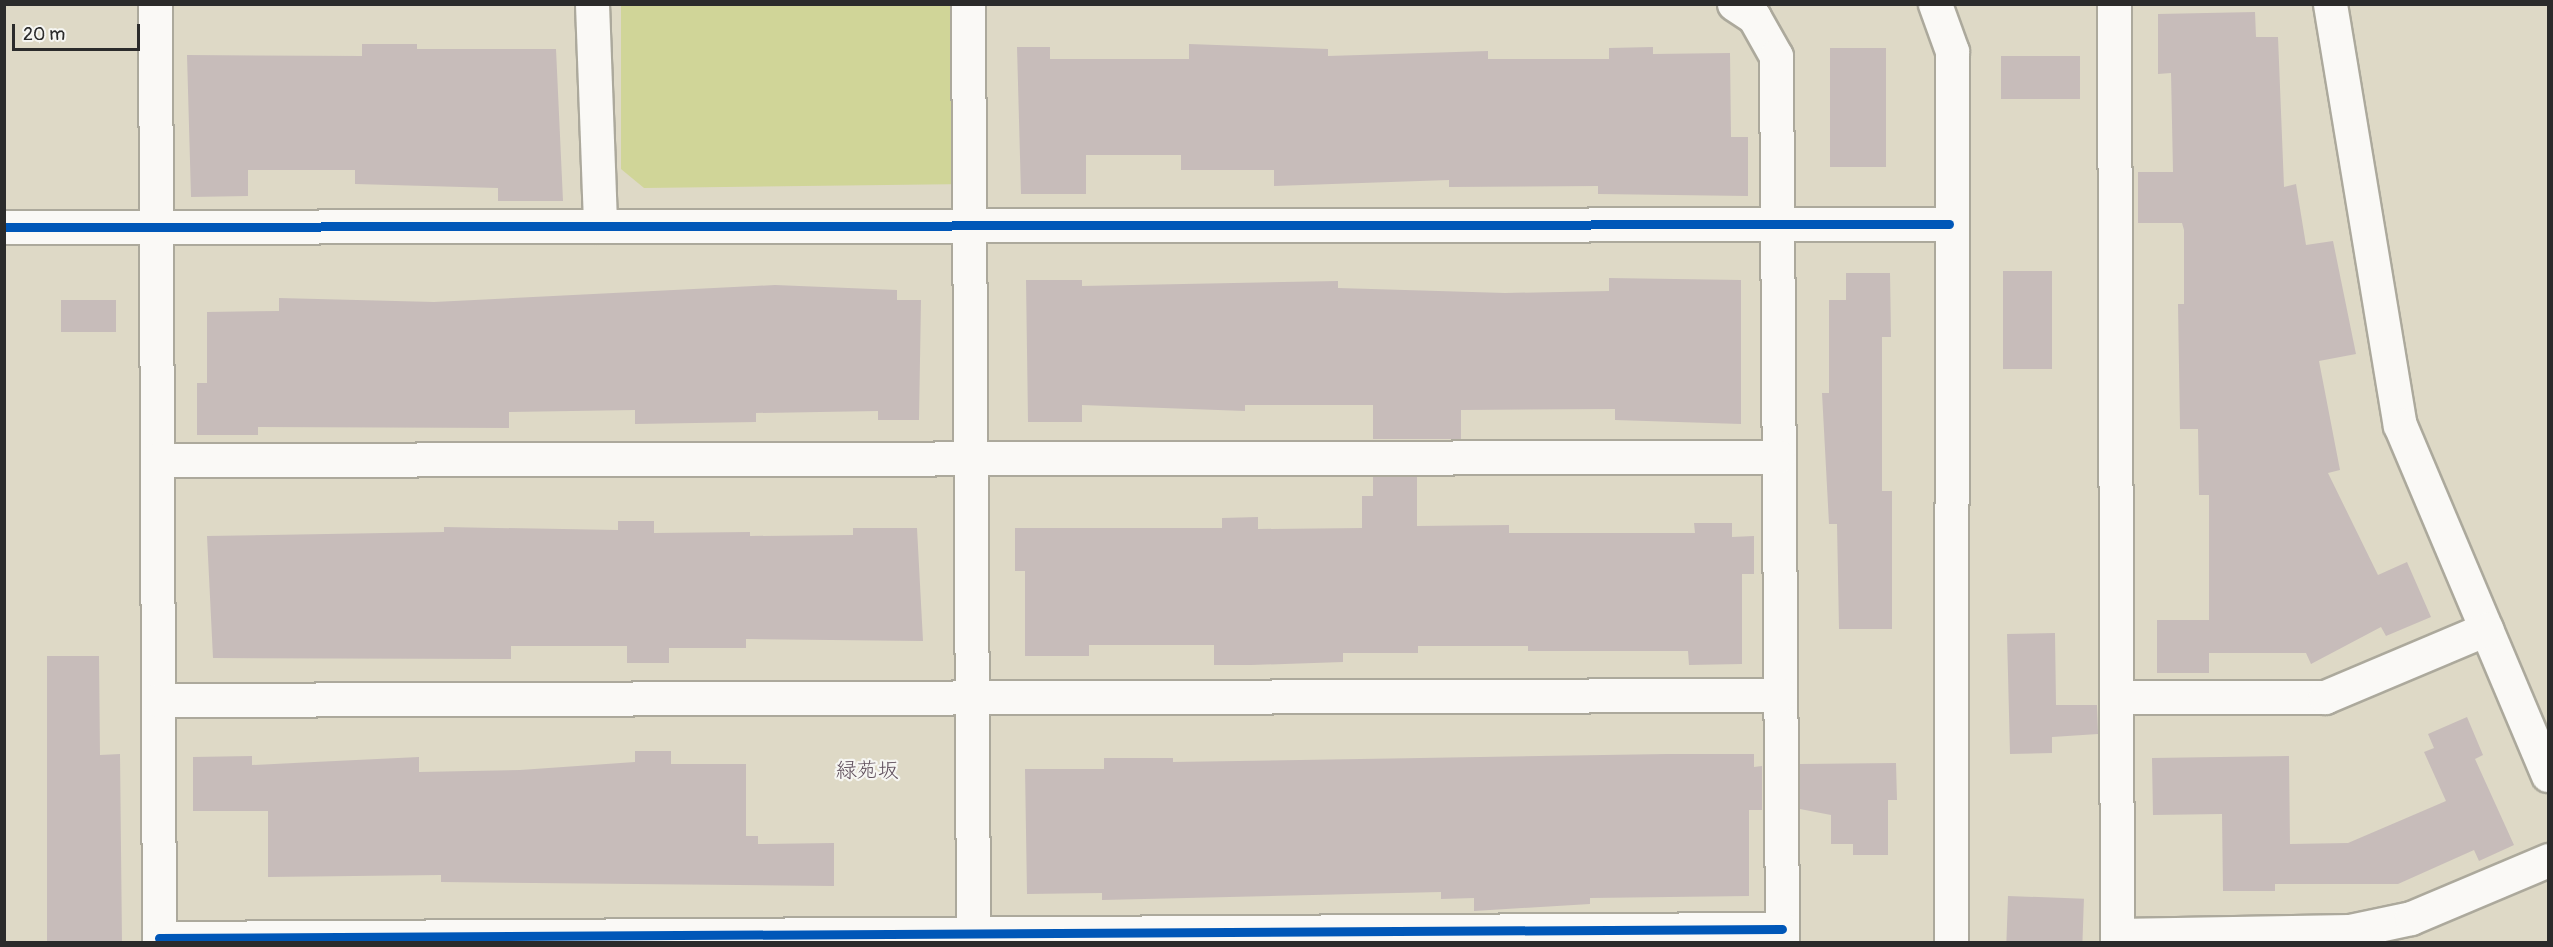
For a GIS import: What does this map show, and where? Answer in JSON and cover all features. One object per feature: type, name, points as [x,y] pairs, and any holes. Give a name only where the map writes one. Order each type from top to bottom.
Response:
[{"type":"street","points":[[154,4],[159,940],[1782,936],[1776,57],[1754,17],[1734,4]]},
{"type":"street","points":[[592,4],[600,226]]},
{"type":"street","points":[[968,4],[973,938]]},
{"type":"street","points":[[1935,4],[1952,51],[1949,224],[1951,942]]},
{"type":"street","points":[[2114,4],[2117,939],[2350,931],[2411,918],[2548,860]]},
{"type":"street","points":[[2330,4],[2400,425],[2548,775]]},
{"type":"street","points":[[4,227],[1949,224]]},
{"type":"street","points":[[157,460],[1778,457]]},
{"type":"street","points":[[2117,697],[2325,697],[2486,629]]},
{"type":"street","points":[[158,700],[1780,695]]},
{"type":"green space","points":[[621,5],[968,5],[969,184],[644,188],[621,169]]},
{"type":"building","points":[[2255,12],[2256,37],[2278,37],[2284,187],[2296,184],[2306,245],[2333,241],[2356,354],[2319,361],[2340,470],[2328,473],[2378,575],[2407,562],[2431,617],[2386,636],[2381,627],[2311,664],[2306,653],[2209,653],[2209,673],[2157,673],[2157,620],[2209,620],[2209,495],[2199,495],[2198,429],[2180,429],[2178,304],[2184,304],[2184,230],[2182,223],[2138,223],[2138,172],[2173,172],[2171,73],[2158,74],[2158,14]]},
{"type":"building","points":[[362,44],[417,44],[417,49],[556,49],[563,201],[498,201],[498,188],[355,184],[355,170],[248,170],[248,196],[191,197],[187,55],[362,56]]},
{"type":"building","points":[[1189,44],[1328,49],[1328,56],[1488,51],[1488,59],[1609,59],[1609,48],[1653,47],[1653,54],[1730,53],[1731,137],[1748,137],[1748,196],[1598,194],[1598,186],[1449,187],[1449,180],[1274,186],[1274,170],[1181,170],[1181,155],[1086,155],[1086,194],[1021,194],[1017,47],[1050,47],[1050,59],[1189,59]]},
{"type":"building","points":[[1830,48],[1886,48],[1886,167],[1830,167]]},
{"type":"building","points":[[2001,56],[2080,56],[2080,99],[2001,99]]},
{"type":"building","points":[[2003,271],[2052,271],[2052,369],[2003,369]]},
{"type":"building","points":[[1846,273],[1890,273],[1891,337],[1882,337],[1882,491],[1892,491],[1892,629],[1839,629],[1837,524],[1829,524],[1822,393],[1829,393],[1829,300],[1846,300]]},
{"type":"building","points":[[1609,278],[1741,280],[1741,424],[1615,420],[1615,409],[1461,410],[1461,439],[1373,439],[1373,405],[1245,405],[1245,411],[1082,405],[1082,422],[1028,422],[1026,280],[1082,280],[1082,286],[1338,281],[1338,288],[1505,293],[1609,291]]},
{"type":"building","points":[[775,285],[897,290],[897,300],[921,300],[919,420],[878,420],[878,411],[756,413],[756,422],[635,424],[635,410],[509,412],[509,428],[258,427],[258,435],[197,435],[197,383],[207,383],[207,312],[279,311],[279,298],[434,302]]},
{"type":"building","points":[[61,300],[116,300],[116,332],[61,332]]},
{"type":"building","points":[[1417,476],[1417,526],[1509,525],[1509,533],[1695,533],[1694,523],[1732,523],[1732,537],[1754,536],[1754,574],[1742,574],[1742,664],[1689,665],[1688,651],[1528,651],[1528,646],[1418,646],[1418,653],[1343,653],[1343,662],[1251,665],[1214,665],[1214,645],[1089,645],[1089,656],[1025,656],[1025,571],[1015,571],[1015,528],[1222,528],[1222,518],[1258,517],[1258,529],[1362,528],[1362,496],[1373,496],[1373,477]]},
{"type":"building","points":[[618,521],[654,521],[654,533],[750,532],[750,536],[853,535],[853,528],[917,528],[923,641],[746,639],[746,648],[669,648],[669,663],[627,663],[627,646],[511,646],[511,659],[213,658],[207,536],[444,532],[444,527],[618,530]]},
{"type":"building","points":[[2055,633],[2056,705],[2097,705],[2098,734],[2052,737],[2052,753],[2010,754],[2007,634]]},
{"type":"building","points":[[47,656],[99,656],[100,755],[120,754],[122,942],[47,942]]},
{"type":"building","points":[[2467,717],[2483,755],[2475,759],[2514,845],[2479,861],[2474,850],[2398,884],[2275,884],[2275,891],[2223,891],[2222,814],[2153,815],[2152,758],[2289,756],[2290,844],[2348,843],[2446,801],[2424,752],[2434,748],[2428,734]]},
{"type":"building","points":[[635,751],[671,751],[671,764],[746,764],[746,836],[758,836],[758,844],[834,843],[834,886],[441,882],[441,875],[268,877],[268,811],[193,811],[193,757],[252,756],[252,765],[419,757],[419,772],[520,770],[635,762]]},
{"type":"building","points":[[1754,754],[1754,767],[1762,766],[1762,810],[1749,810],[1749,896],[1590,898],[1590,904],[1474,911],[1474,898],[1441,899],[1441,892],[1102,900],[1102,893],[1027,894],[1025,769],[1104,769],[1104,758],[1173,758],[1173,762]]},
{"type":"building","points":[[1896,763],[1897,800],[1888,800],[1888,855],[1853,855],[1853,844],[1831,844],[1831,815],[1800,809],[1800,764]]},
{"type":"building","points":[[2008,896],[2084,899],[2082,942],[2006,942]]},
{"type":"cycle path","points":[[4,227],[1949,224]]},
{"type":"cycle path","points":[[159,938],[1782,929]]},
{"type":"district","name":"緑苑坂","points":[[867,771]]}]
